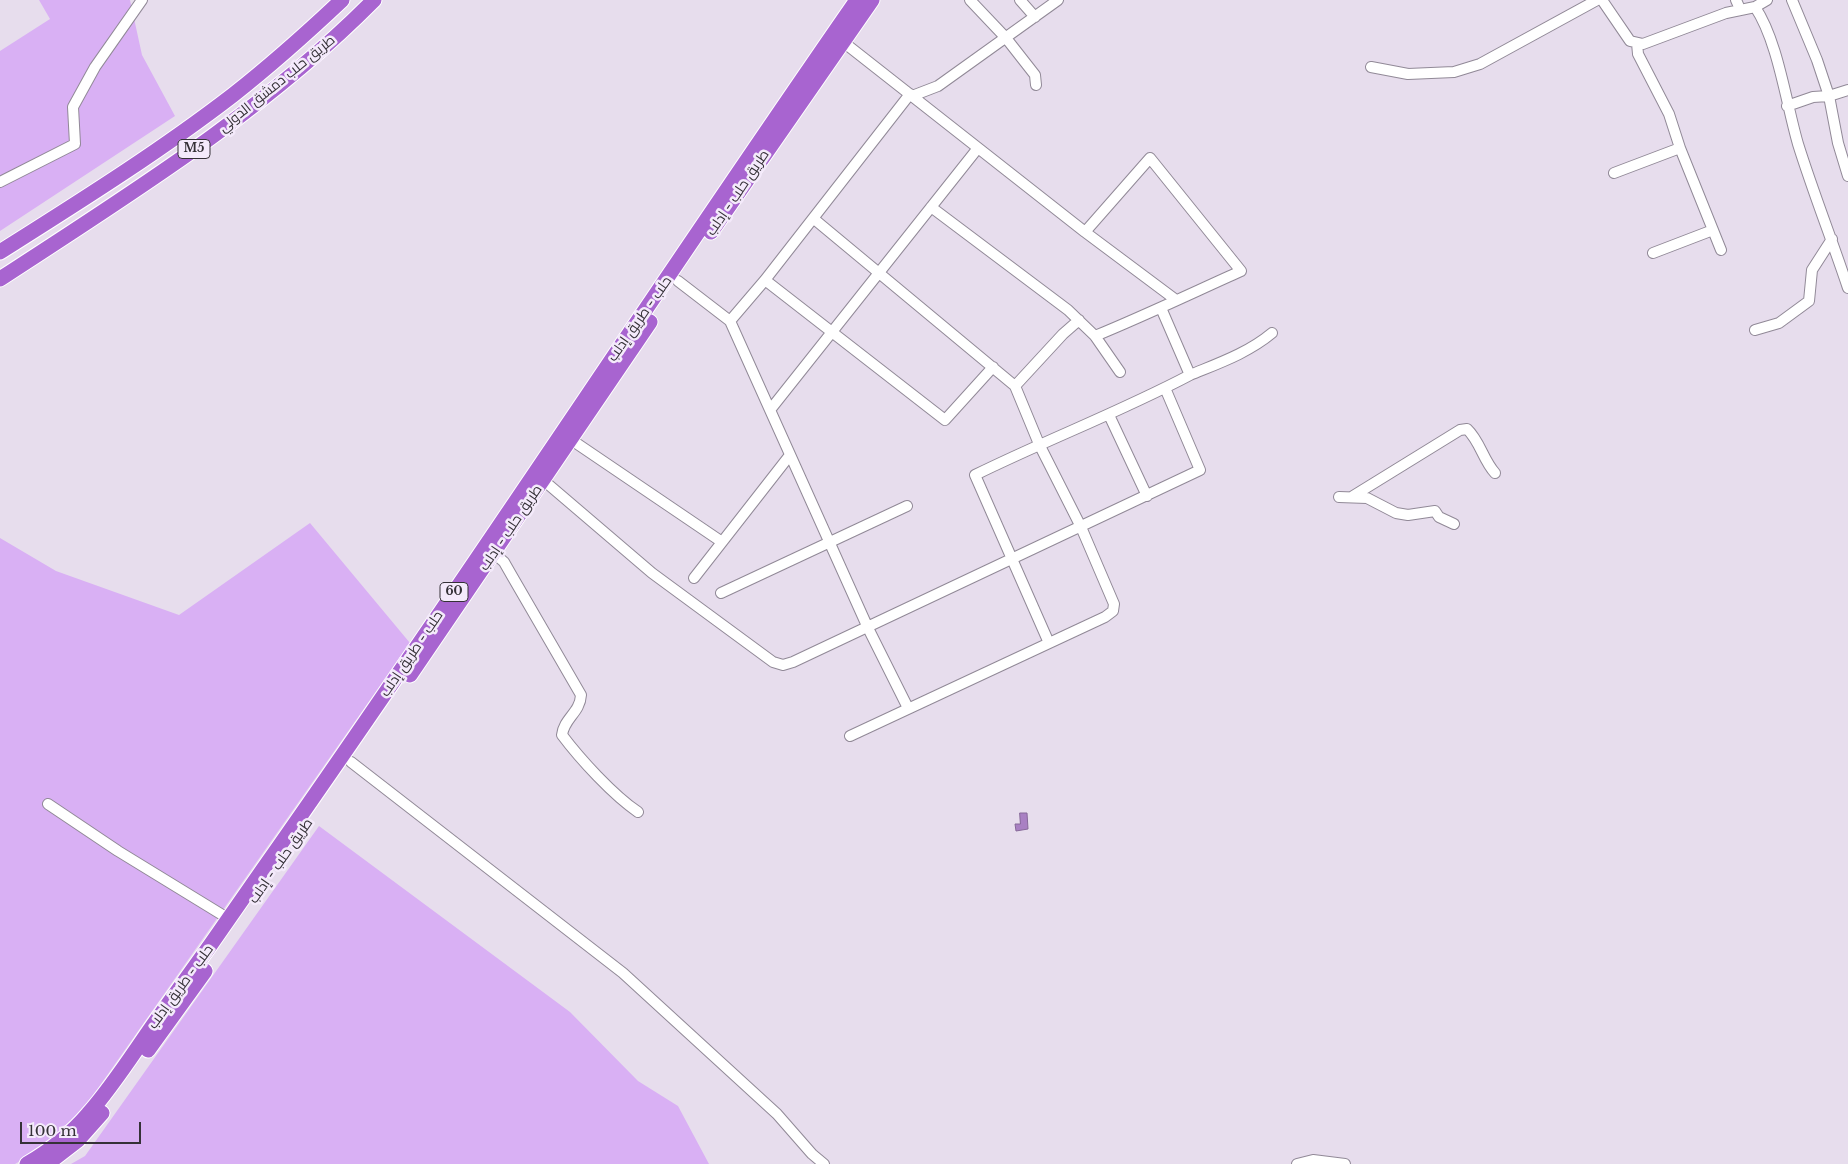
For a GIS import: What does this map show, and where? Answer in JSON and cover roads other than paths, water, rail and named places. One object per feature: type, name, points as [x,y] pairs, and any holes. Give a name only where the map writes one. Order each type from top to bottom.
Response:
[{"type":"highway","name":"طريق حلب دمشق الدولي","points":[[0,252],[141,161],[232,96],[293,47],[342,0]]},
{"type":"highway","name":"طريق حلب دمشق الدولي","points":[[0,279],[154,179],[230,123],[312,59],[374,0]]},
{"type":"highway","name":"حلب - طريق إدلب","points":[[674,278],[753,150],[857,0]]},
{"type":"highway","name":"طريق حلب - إدلب","points":[[46,1164],[78,1140],[93,1124],[176,1013],[674,278],[872,0]]},
{"type":"highway","name":"حلب - طريق إدلب","points":[[27,1164],[43,1154],[88,1115],[347,759]]},
{"type":"street","points":[[0,182],[75,144],[73,107],[95,67],[142,0]]},
{"type":"street","points":[[970,0],[1006,38],[1036,75],[1036,85]]},
{"type":"street","points":[[1020,0],[1035,17]]},
{"type":"street","points":[[730,321],[814,219],[911,95],[938,86],[1058,0]]},
{"type":"street","points":[[1371,67],[1408,74],[1454,72],[1480,64],[1597,0]]},
{"type":"street","points":[[1602,0],[1630,42],[1643,44],[1726,13],[1738,5],[1755,7],[1767,0]]},
{"type":"street","points":[[1792,0],[1817,60],[1829,96],[1838,143],[1848,176]]},
{"type":"street","points":[[1755,7],[1761,16],[1774,51],[1799,146],[1848,288]]},
{"type":"street","points":[[842,41],[1085,232],[1176,300]]},
{"type":"street","points":[[1637,43],[1638,54],[1669,114],[1680,148],[1721,250]]},
{"type":"street","points":[[1787,106],[1813,97],[1829,96],[1848,90]]},
{"type":"street","points":[[770,410],[978,148]]},
{"type":"street","points":[[1614,173],[1680,148]]},
{"type":"street","points":[[1085,232],[1150,158],[1241,271],[1095,336]]},
{"type":"street","points":[[931,207],[1068,310],[1095,336],[1120,372]]},
{"type":"street","points":[[814,219],[1015,386],[1039,444],[1081,527],[1114,604],[1113,611],[1105,617],[850,736]]},
{"type":"street","points":[[1653,253],[1713,230]]},
{"type":"street","points":[[1755,330],[1779,323],[1810,301],[1812,270],[1832,239]]},
{"type":"street","points":[[674,278],[730,321],[868,628],[908,708]]},
{"type":"street","points":[[765,280],[945,420],[993,367]]},
{"type":"street","points":[[1161,308],[1190,375]]},
{"type":"street","points":[[1015,386],[1062,334],[1079,320]]},
{"type":"street","points":[[1049,643],[975,475],[1039,444],[1109,415],[1190,375],[1245,352],[1258,345],[1272,333]]},
{"type":"street","points":[[548,485],[652,574],[773,662],[783,665],[794,662],[868,628],[1200,470],[1166,388]]},
{"type":"street","points":[[1109,415],[1147,496]]},
{"type":"street","points":[[1353,496],[1460,430],[1467,429],[1472,434],[1488,465],[1496,473]]},
{"type":"street","points":[[576,442],[722,542]]},
{"type":"street","points":[[694,578],[790,455]]},
{"type":"street","points":[[1339,497],[1367,498],[1396,512],[1408,515],[1435,511],[1439,517],[1454,524]]},
{"type":"street","points":[[721,593],[907,506]]},
{"type":"street","points":[[489,549],[504,562],[581,695],[580,704],[563,727],[562,735],[571,747],[626,804],[638,812]]},
{"type":"street","points":[[347,759],[622,973],[776,1114],[812,1154],[824,1164]]},
{"type":"street","points":[[48,804],[229,919]]},
{"type":"street","points":[[1297,1164],[1312,1160],[1345,1164]]}]
